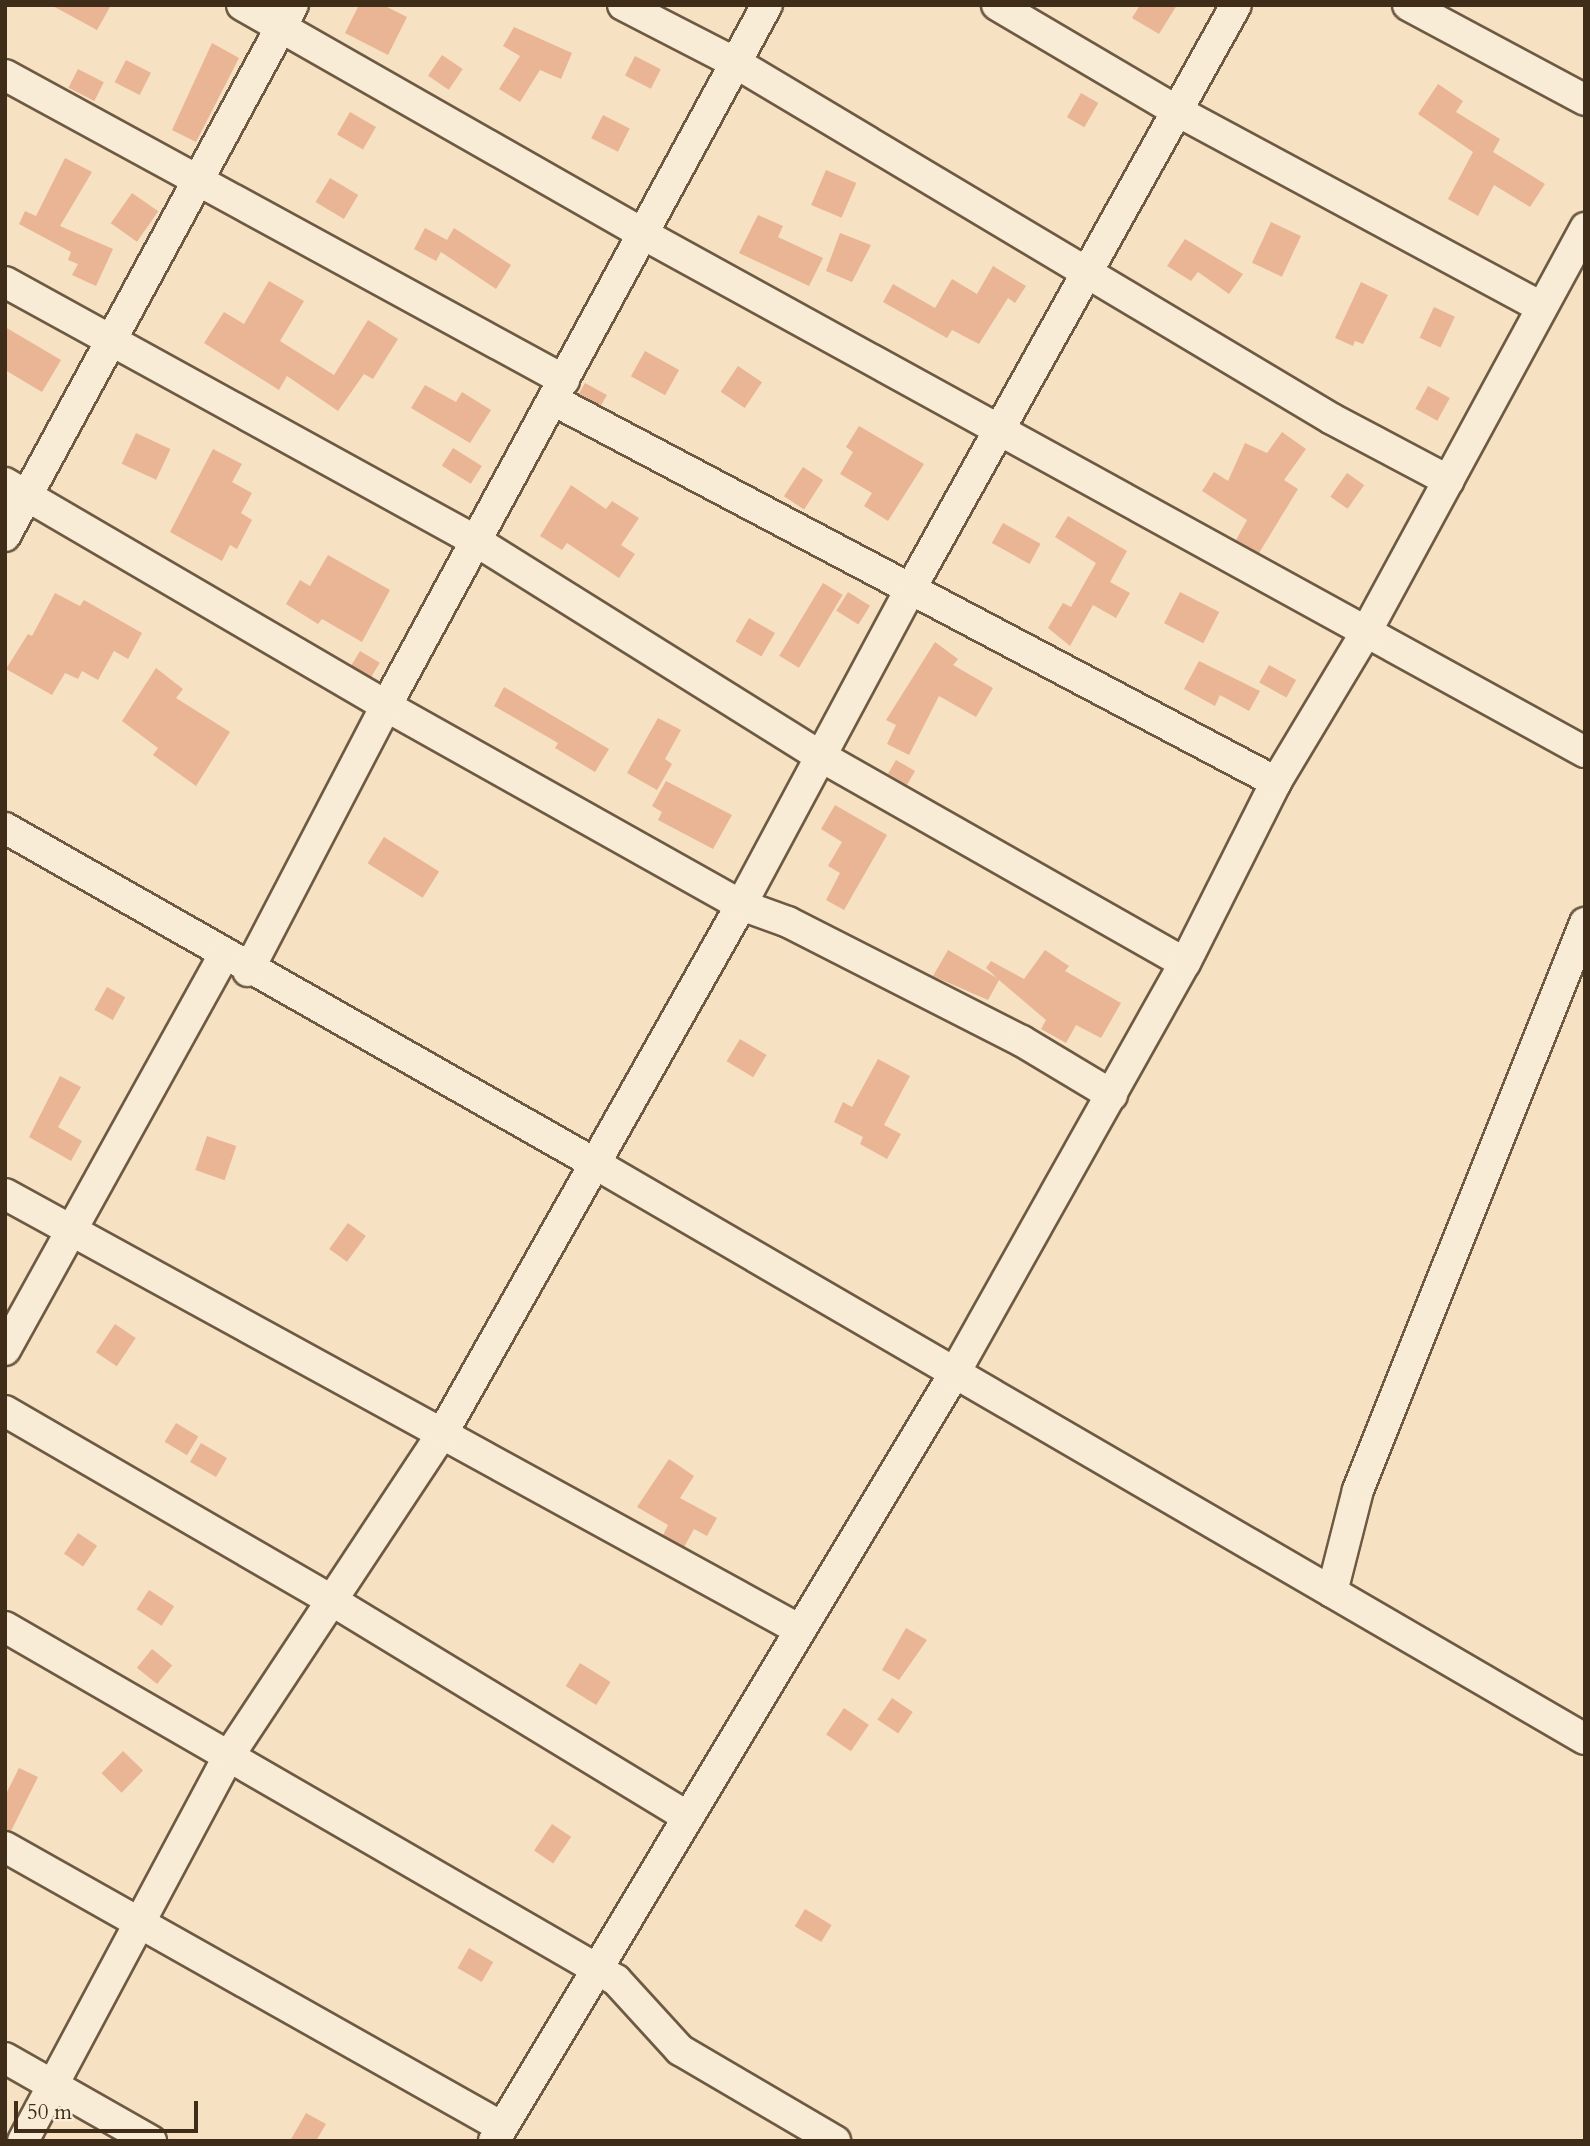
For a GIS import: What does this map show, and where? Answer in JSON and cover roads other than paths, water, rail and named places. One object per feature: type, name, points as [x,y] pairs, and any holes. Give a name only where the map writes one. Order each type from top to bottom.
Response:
[{"type":"street","points":[[242,5],[286,15],[643,234],[1585,752]]},
{"type":"street","points":[[624,5],[736,62],[1332,419],[1449,481]]},
{"type":"street","points":[[5,1350],[73,1230],[236,963],[386,706],[767,5]]},
{"type":"street","points":[[997,5],[1179,112],[1541,307]]},
{"type":"street","points":[[23,2141],[142,1923],[230,1754],[442,1434],[741,905],[911,588],[1087,270],[1179,112],[1236,5]]},
{"type":"street","points":[[1408,5],[1585,100]]},
{"type":"street","points":[[5,536],[17,489],[111,341],[286,15]]},
{"type":"street","points":[[5,75],[911,588],[1276,782]]},
{"type":"street","points":[[5,1847],[142,1923],[498,2134],[954,1374],[1112,1095],[1185,962],[1276,782],[1366,632],[1585,228]]},
{"type":"street","points":[[5,282],[476,541],[822,757],[1185,962]]},
{"type":"street","points":[[17,489],[386,706],[741,905],[788,922],[997,1028],[1112,1095]]},
{"type":"street","points":[[5,828],[236,963],[594,1163],[1585,1739]]},
{"type":"street","points":[[1332,1592],[1358,1490],[1585,923]]},
{"type":"street","points":[[5,1194],[800,1630]]},
{"type":"street","points":[[5,1411],[331,1600],[688,1818]]},
{"type":"street","points":[[5,1627],[230,1754],[596,1971],[616,1980],[680,2050],[835,2141]]},
{"type":"street","points":[[5,2058],[151,2141]]}]
